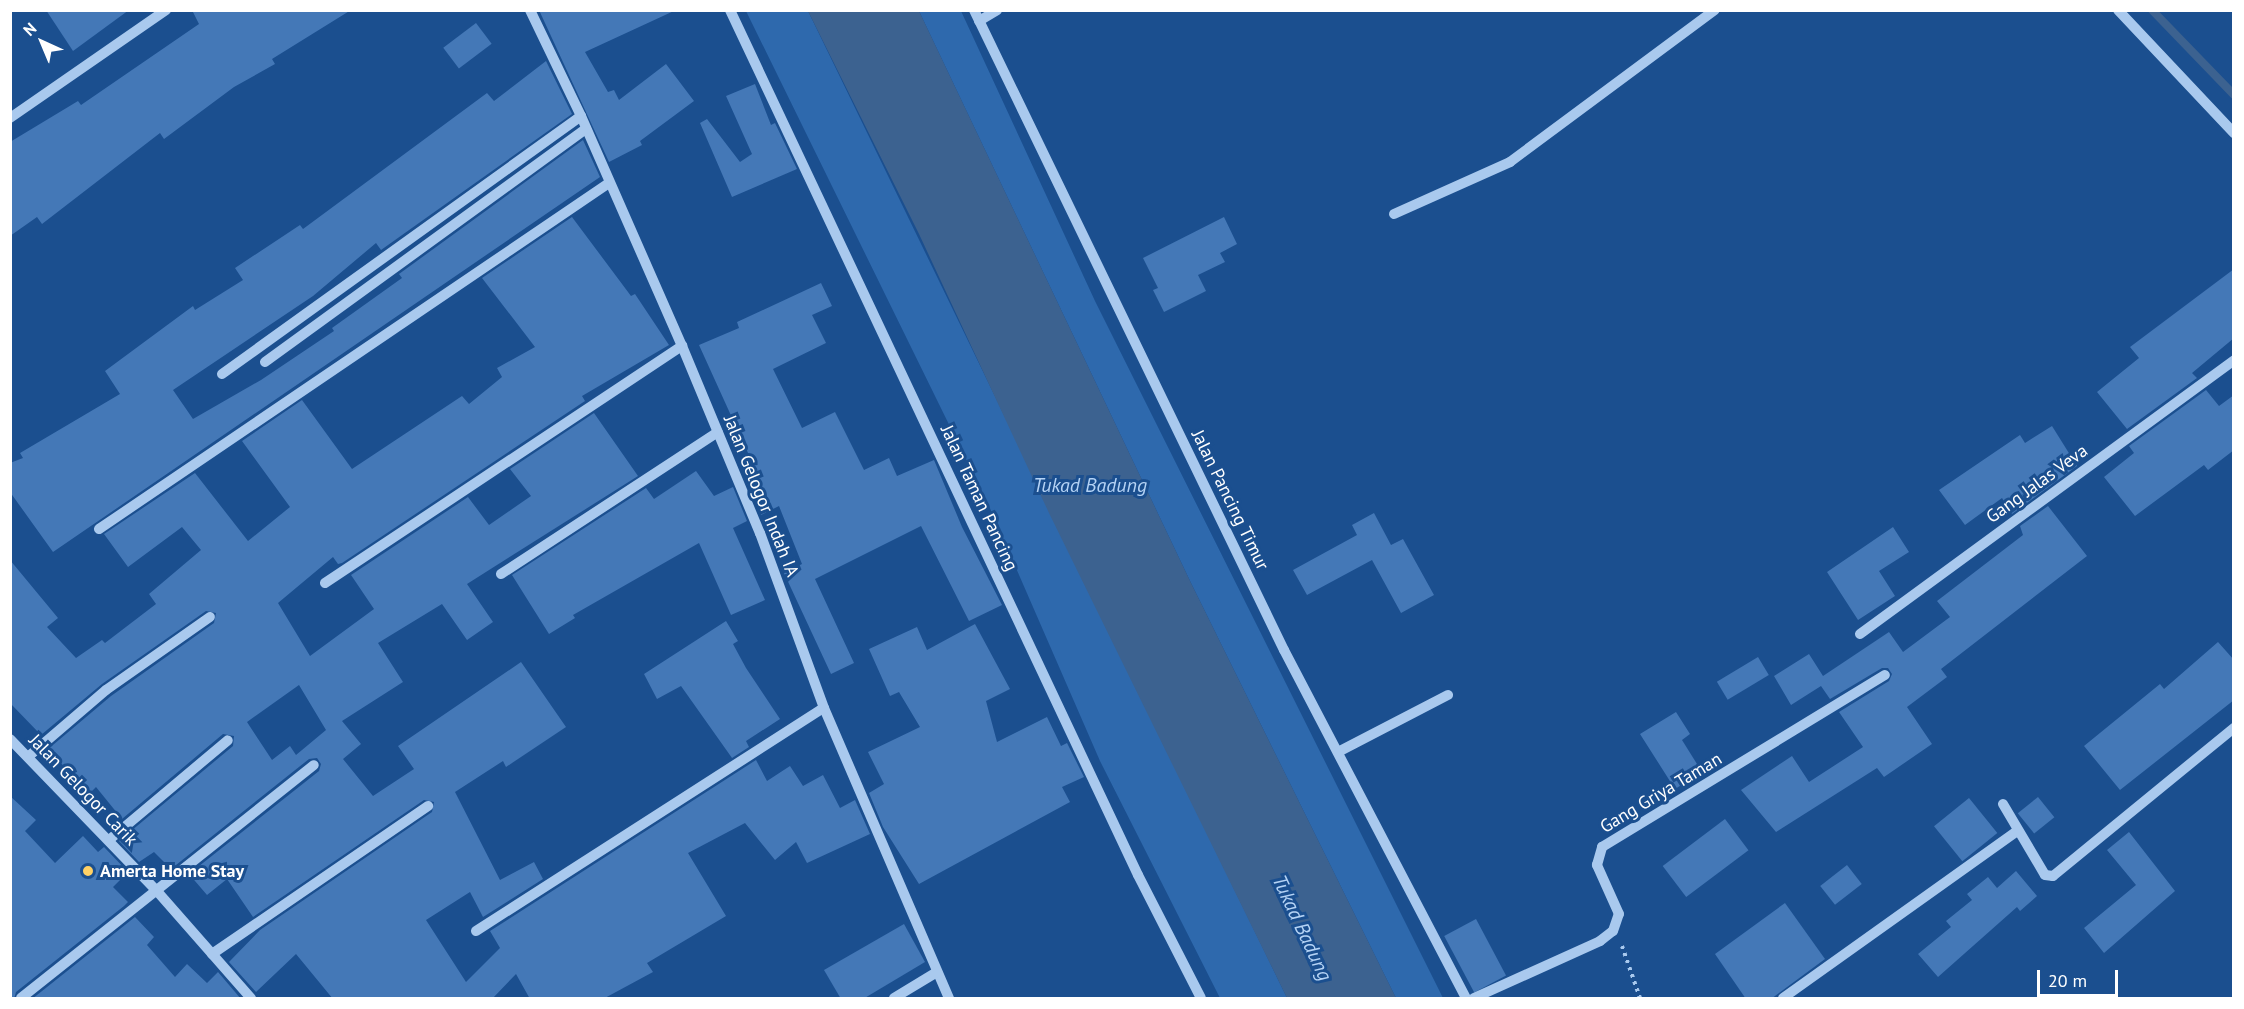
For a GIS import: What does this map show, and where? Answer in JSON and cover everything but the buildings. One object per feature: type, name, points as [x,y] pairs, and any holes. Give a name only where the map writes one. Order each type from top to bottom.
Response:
[{"type":"street","points":[[10,118],[166,10]]},
{"type":"street","name":"Jalan Gelogor Indah IA","points":[[530,10],[581,116],[682,346],[760,533],[824,708],[949,999]]},
{"type":"street","name":"Jalan Taman Pancing","points":[[730,10],[1138,875],[1201,999]]},
{"type":"street","points":[[977,16],[997,10]]},
{"type":"street","points":[[1394,214],[1510,162],[1715,10]]},
{"type":"street","points":[[2118,10],[2234,133]]},
{"type":"street","name":"Jalan Pancing Timur","points":[[977,16],[1279,639],[1466,999]]},
{"type":"street","points":[[222,374],[581,116]]},
{"type":"street","points":[[265,362],[586,129]]},
{"type":"street","points":[[99,529],[609,183]]},
{"type":"street","points":[[324,583],[682,346]]},
{"type":"street","name":"Gang Jalas Veva","points":[[1860,634],[2234,360]]},
{"type":"street","points":[[501,574],[718,432]]},
{"type":"street","points":[[29,756],[106,690],[210,617]]},
{"type":"street","name":"Gang Griya Taman","points":[[1613,931],[1619,914],[1597,865],[1602,847],[1885,675]]},
{"type":"street","points":[[1338,752],[1448,695]]},
{"type":"street","points":[[476,932],[824,708]]},
{"type":"street","points":[[2003,804],[2045,875],[2053,876],[2234,728]]},
{"type":"street","name":"Jalan Gelogor Carik","points":[[10,739],[29,756],[156,890],[251,999]]},
{"type":"street","points":[[109,840],[228,740]]},
{"type":"street","points":[[21,999],[314,765]]},
{"type":"street","points":[[212,954],[428,807]]},
{"type":"street","points":[[1783,999],[2017,831]]},
{"type":"street","points":[[1474,999],[1600,940],[1613,931]]},
{"type":"street","points":[[894,999],[937,972]]},
{"type":"path","points":[[1613,931],[1626,952],[1640,999]]},
{"type":"shaded area","points":[[746,11],[808,11],[1287,998],[1220,998],[1100,761],[989,506]]},
{"type":"shaded area","points":[[919,11],[961,11],[1095,301],[1443,998],[1396,998],[1191,583]]},
{"type":"water","name":"Tukad Badung","points":[[808,11],[919,11],[1191,583],[1396,998],[1287,998],[1049,513],[919,234]]},
{"type":"waterway","points":[[2152,10],[2234,95]]},
{"type":"place","name":"Amerta Home Stay","points":[[88,871]]}]
